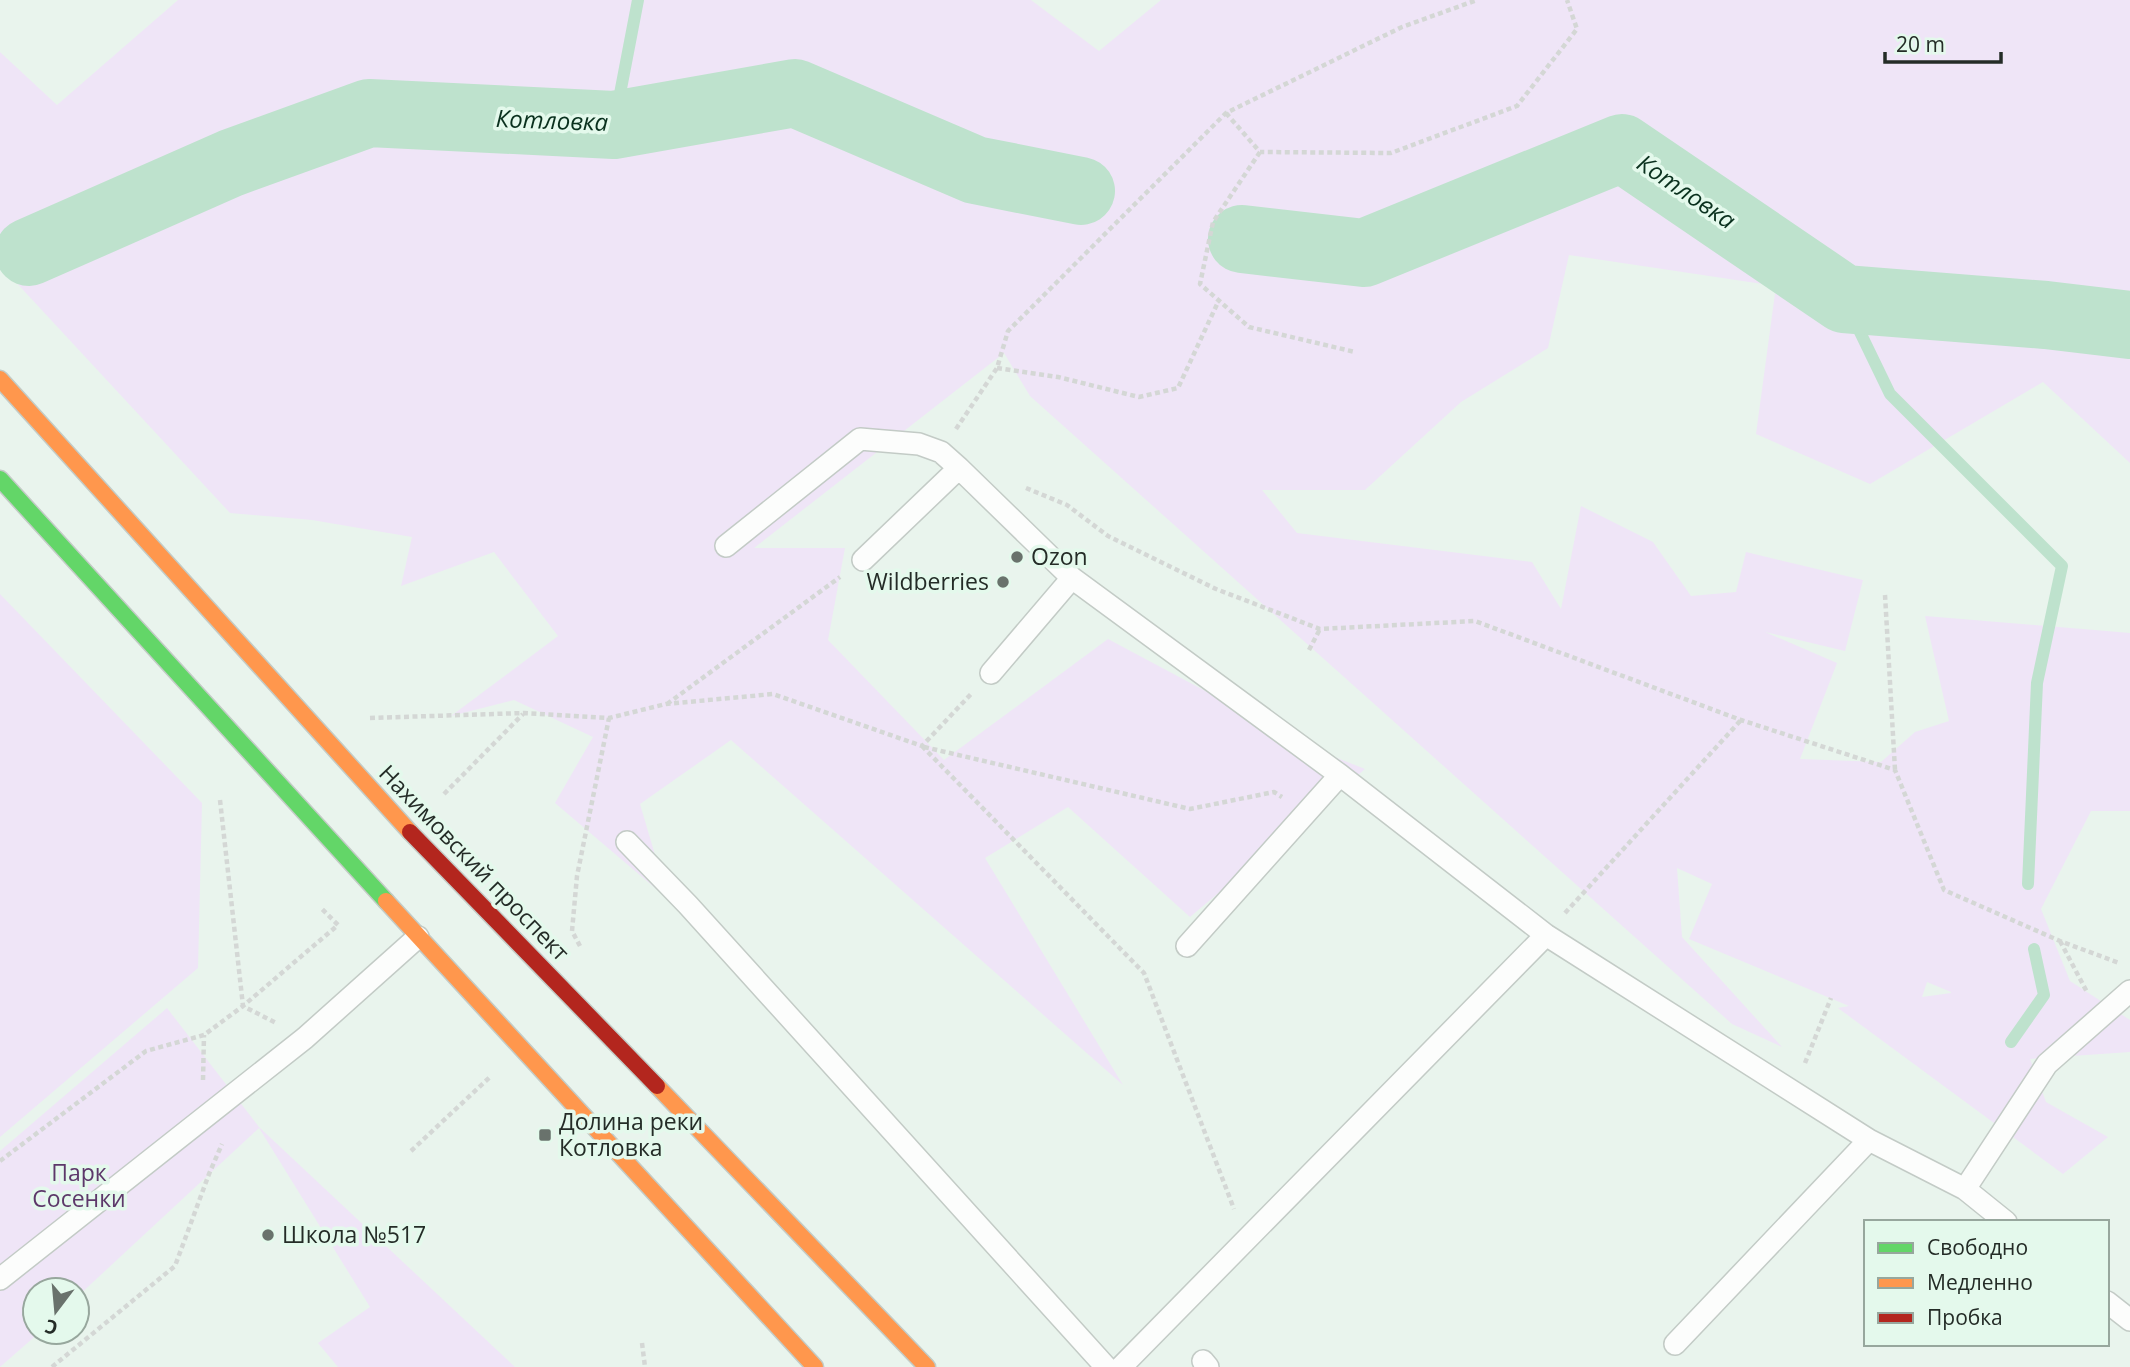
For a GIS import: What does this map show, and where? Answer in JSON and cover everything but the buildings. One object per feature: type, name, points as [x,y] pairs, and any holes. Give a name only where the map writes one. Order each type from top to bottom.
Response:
[{"type":"main road","name":"Нахимовский проспект","points":[[0,379],[407,829],[927,1367]]},
{"type":"main road","points":[[0,478],[418,937],[816,1367]]},
{"type":"lane","points":[[726,546],[860,439],[919,444],[940,452],[1072,578],[1340,775],[1546,935],[1870,1140],[1965,1189],[2004,1220]]},
{"type":"lane","points":[[863,560],[959,468]]},
{"type":"lane","points":[[991,673],[1072,578]]},
{"type":"lane","points":[[1187,946],[1340,775]]},
{"type":"lane","points":[[626,842],[697,915],[1106,1367]]},
{"type":"lane","points":[[1121,1367],[1546,935]]},
{"type":"lane","points":[[0,1279],[305,1038],[418,937]]},
{"type":"lane","points":[[1965,1189],[2047,1065],[2130,991]]},
{"type":"lane","points":[[1675,1344],[1870,1140]]},
{"type":"lane","points":[[2109,1303],[2130,1320]]},
{"type":"path","points":[[940,452],[997,368],[1008,331],[1226,113],[1402,27],[1477,0]]},
{"type":"path","points":[[1226,113],[1260,152],[1391,153],[1517,106],[1577,29],[1567,0]]},
{"type":"path","points":[[1260,152],[1213,222],[1200,284],[1249,327],[1355,352]]},
{"type":"path","points":[[997,368],[1058,376],[1139,397],[1178,388],[1219,300]]},
{"type":"path","points":[[1017,484],[1067,505],[1108,536],[1216,589],[1320,629],[1475,621],[1741,720],[1895,770]]},
{"type":"path","points":[[666,704],[863,560]]},
{"type":"path","points":[[1885,594],[1895,770],[1944,890],[2060,941],[2130,967]]},
{"type":"path","points":[[1309,650],[1320,629]]},
{"type":"path","points":[[922,746],[991,673]]},
{"type":"path","points":[[370,718],[524,713],[609,718],[666,704],[773,694],[922,746],[1190,809],[1274,792],[1306,813]]},
{"type":"path","points":[[444,794],[524,713]]},
{"type":"path","points":[[585,956],[572,931],[577,876],[609,718]]},
{"type":"path","points":[[1546,935],[1741,720]]},
{"type":"path","points":[[922,746],[1144,973],[1246,1241]]},
{"type":"path","points":[[220,800],[243,1006]]},
{"type":"path","points":[[0,1161],[146,1051],[204,1035],[243,1006],[338,925],[321,908]]},
{"type":"path","points":[[2060,941],[2100,1017]]},
{"type":"path","points":[[1794,1090],[1831,998]]},
{"type":"path","points":[[411,1151],[491,1076]]},
{"type":"path","points":[[52,1367],[176,1266],[224,1140]]},
{"type":"path","points":[[642,1343],[645,1367]]},
{"type":"green space","points":[[178,0],[1031,0],[1099,51],[1161,0],[2130,0],[2130,463],[2043,382],[1870,484],[1756,434],[1776,286],[1569,255],[1548,348],[1461,402],[1365,490],[1262,490],[1297,533],[1532,562],[1561,609],[1581,506],[1653,542],[1691,596],[1736,592],[1746,552],[1863,580],[1845,651],[1765,632],[1837,663],[1800,759],[1881,762],[1915,732],[1949,721],[1925,616],[2130,633],[2130,811],[2091,811],[2041,909],[2070,981],[2130,1020],[2130,1052],[2030,1059],[2046,1102],[2108,1137],[2063,1174],[1838,1008],[1849,1006],[1689,939],[1712,884],[1677,868],[1682,937],[1782,1047],[1732,1024],[1030,396],[1004,353],[754,548],[845,548],[828,640],[944,760],[1108,639],[1211,694],[1254,725],[1365,769],[1190,917],[1068,807],[985,858],[1123,1085],[731,740],[640,804],[668,899],[555,803],[593,737],[514,700],[451,716],[558,636],[494,552],[401,586],[412,537],[312,520],[230,513],[0,265],[0,52],[57,105]],"holes":[[[1927,982],[1951,993],[1922,997]]]},
{"type":"green space","points":[[0,594],[202,803],[198,968],[0,1137]]},
{"type":"green space","name":"Парк Сосенки","points":[[167,1008],[259,1127],[515,1367],[338,1367],[318,1343],[370,1307],[259,1128],[91,1284],[91,1276],[21,1276],[21,1346],[24,1346],[0,1367],[0,1151]]},
{"type":"waterway","points":[[614,125],[638,0]]},
{"type":"waterway","name":"Котловка","points":[[29,252],[231,163],[369,113],[614,125],[795,93],[975,170],[1081,191]]},
{"type":"waterway","name":"Котловка","points":[[1242,239],[1364,253],[1622,148],[1844,299],[2046,315],[2130,325]]},
{"type":"waterway","points":[[1844,299],[1890,394],[2062,566],[2037,683],[2028,884]]},
{"type":"waterway","points":[[2011,1042],[2044,995],[2034,949]]},
{"type":"traffic: fast","points":[[0,479],[386,901]]},
{"type":"traffic: slow","points":[[0,379],[410,832]]},
{"type":"traffic: slow","points":[[386,901],[815,1367]]},
{"type":"traffic: slow","points":[[657,1086],[927,1367]]},
{"type":"traffic: jam","points":[[410,832],[657,1086]]},
{"type":"place","name":"Ozon","points":[[1017,557]]},
{"type":"place","name":"Wildberries","points":[[1003,582]]},
{"type":"place","name":"Долина реки Котловка","points":[[545,1135]]},
{"type":"place","name":"Школа №517","points":[[268,1235]]}]
